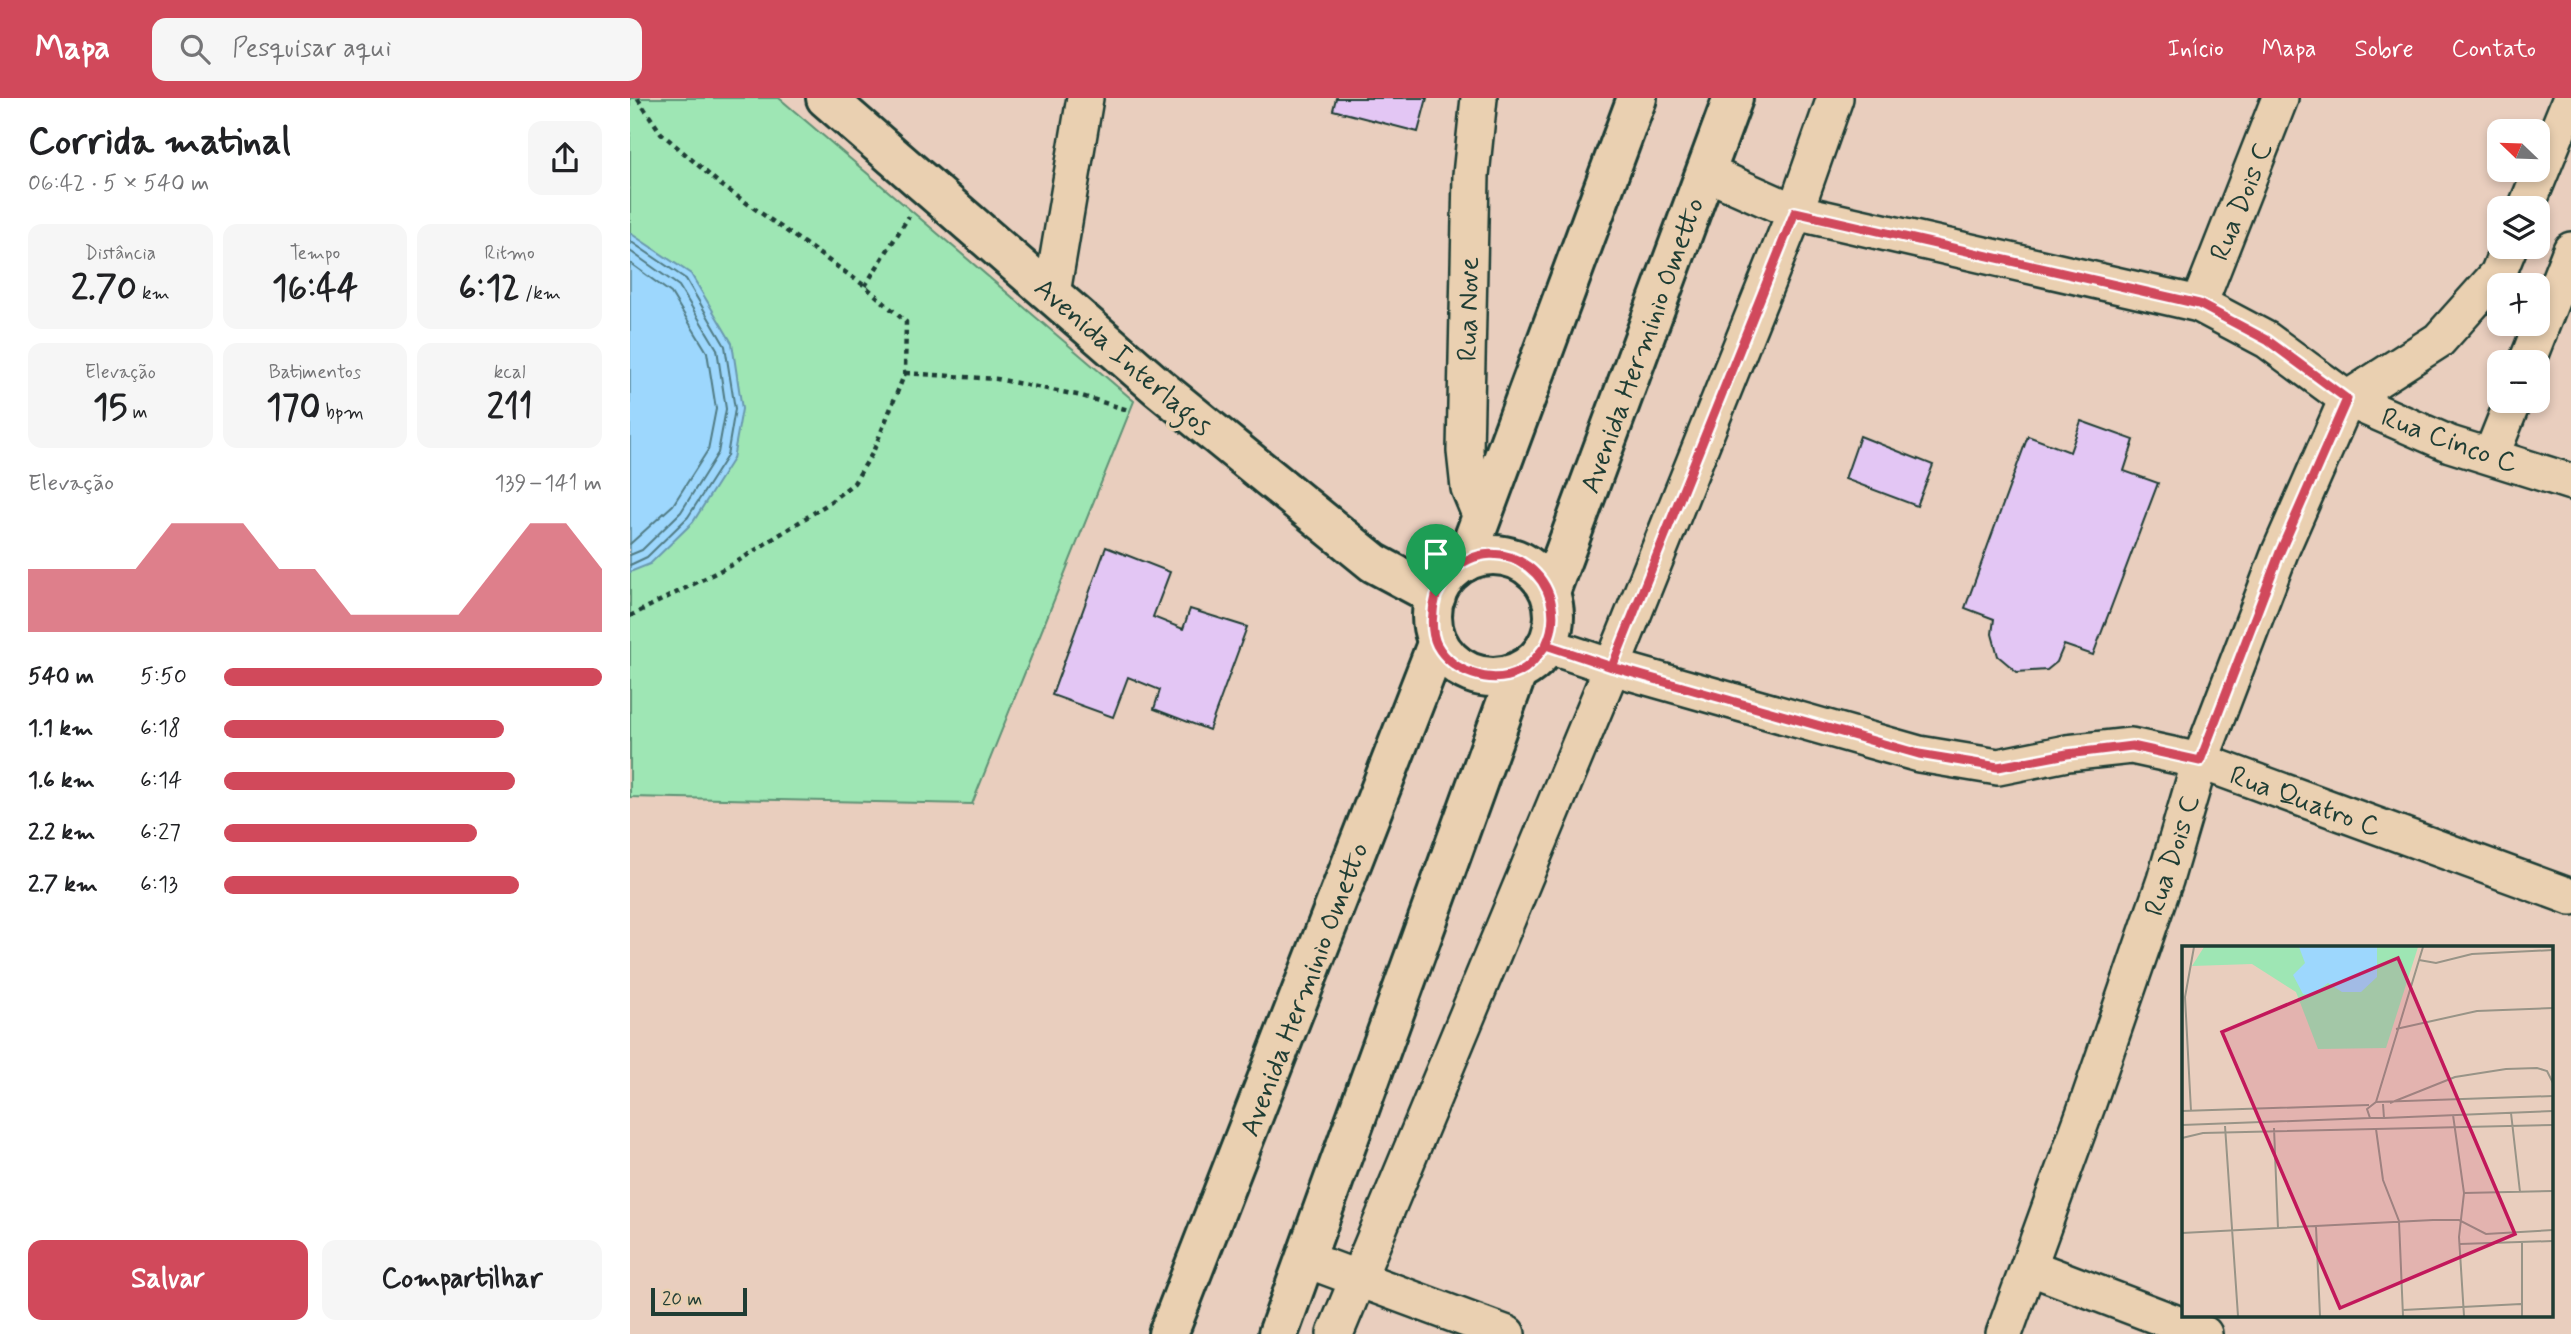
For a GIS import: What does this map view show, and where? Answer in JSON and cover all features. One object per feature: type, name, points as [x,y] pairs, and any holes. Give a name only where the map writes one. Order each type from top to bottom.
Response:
[{"type":"street","name":"Avenida Interlagos","points":[[826,98],[927,189],[1052,293],[1158,387],[1374,563],[1436,596]]},
{"type":"street","points":[[1052,293],[1085,98]]},
{"type":"street","name":"Rua Nove","points":[[1479,98],[1471,175],[1465,451],[1469,488],[1481,517]]},
{"type":"street","points":[[1465,562],[1637,98]]},
{"type":"street","name":"Avenida Herminio Ometto","points":[[1550,592],[1733,98]]},
{"type":"street","points":[[1335,1334],[1612,667],[1795,212],[1835,98]]},
{"type":"street","name":"Rua Dois C","points":[[2199,304],[2280,98]]},
{"type":"street","points":[[2531,196],[2571,98]]},
{"type":"street","name":"Rua Cinco C","points":[[1705,172],[1795,212],[2199,304],[2267,340],[2347,399],[2450,444],[2571,482]]},
{"type":"street","points":[[2533,350],[2571,250]]},
{"type":"street","points":[[2347,399],[2439,340],[2498,274],[2505,259]]},
{"type":"street","name":"Rua Dois C","points":[[2004,1334],[2165,880],[2200,761],[2280,552],[2347,399]]},
{"type":"street","points":[[2491,456],[2507,413]]},
{"type":"street","points":[[1484,555],[1514,559],[1539,575],[1550,592],[1555,611],[1553,631],[1531,665],[1517,673],[1493,678],[1473,674],[1455,665],[1437,644],[1432,610],[1436,596],[1449,573],[1465,562],[1484,555]]},
{"type":"street","name":"Avenida Herminio Ometto","points":[[1168,1334],[1437,644]]},
{"type":"street","name":"Rua Quatro C","points":[[1546,645],[1612,667],[1919,754],[1998,767],[2067,754],[2132,746],[2200,761],[2571,897]]},
{"type":"street","points":[[1278,1334],[1517,673]]},
{"type":"street","points":[[1306,1259],[1507,1334]]},
{"type":"street","points":[[2029,1266],[2204,1334]]},
{"type":"path","points":[[630,616],[735,563],[826,505],[854,483],[873,452],[905,373],[906,322],[864,286],[721,185],[661,133],[637,98]]},
{"type":"path","points":[[864,286],[927,189]]},
{"type":"path","points":[[905,373],[997,379],[1082,396],[1130,410],[1158,387]]},
{"type":"green space","points":[[630,98],[779,98],[1134,401],[972,804],[630,797]]},
{"type":"water","points":[[630,233],[691,274],[732,343],[742,409],[733,459],[693,522],[650,564],[630,572]]},
{"type":"building","points":[[1336,98],[1427,98],[1418,132],[1333,110]]},
{"type":"building","points":[[2081,421],[2134,440],[2124,471],[2158,483],[2093,655],[2064,645],[2057,662],[2047,670],[2017,672],[1998,656],[1992,634],[1994,619],[1965,608],[2028,436],[2070,452]]},
{"type":"building","points":[[1860,436],[1933,465],[1917,506],[1845,479]]},
{"type":"building","points":[[1106,547],[1170,572],[1153,617],[1183,629],[1190,609],[1247,627],[1209,730],[1154,709],[1160,690],[1128,677],[1113,717],[1052,695]]},
{"type":"route","points":[[1436,596],[1432,610],[1437,644],[1455,665],[1473,674],[1493,678],[1517,673],[1531,665],[1546,645],[1612,667],[1919,754],[1998,767],[2067,754],[2132,746],[2200,761],[2280,552],[2347,399],[2267,340],[2199,304],[1795,212],[1612,667],[1546,645],[1553,631],[1555,611],[1550,592],[1539,575],[1523,562],[1504,555],[1484,555],[1465,562],[1449,573],[1436,596]]}]
